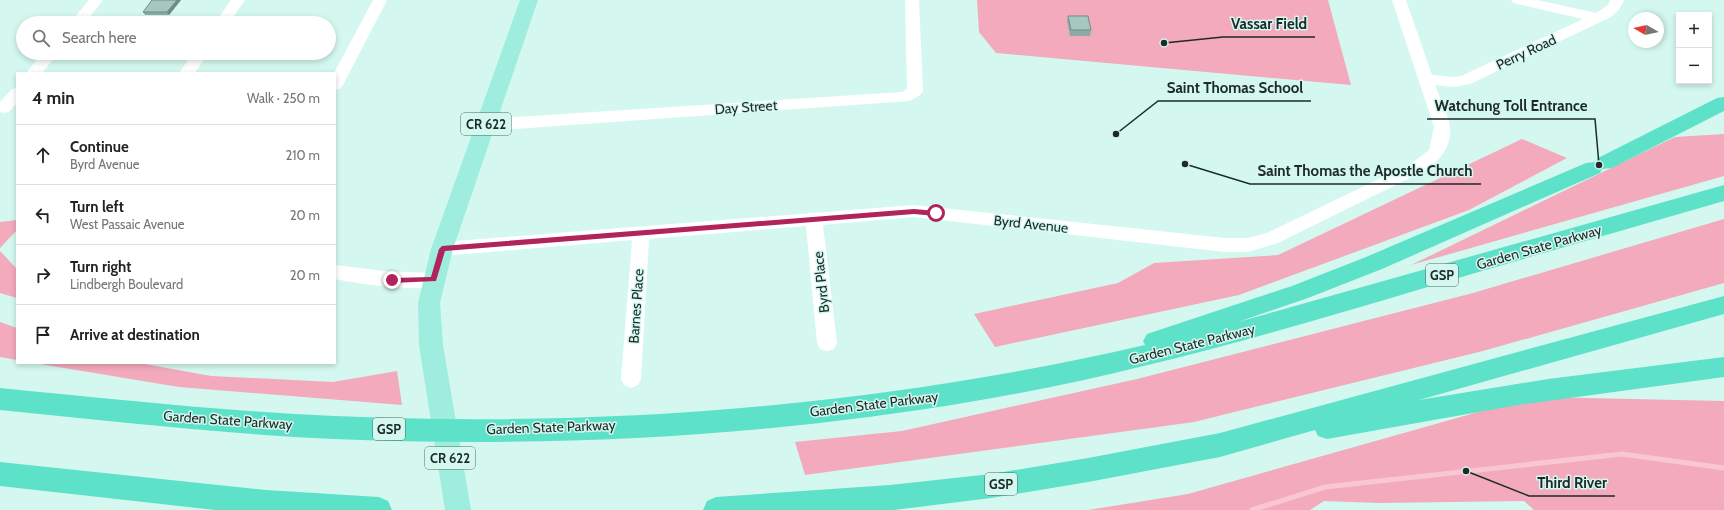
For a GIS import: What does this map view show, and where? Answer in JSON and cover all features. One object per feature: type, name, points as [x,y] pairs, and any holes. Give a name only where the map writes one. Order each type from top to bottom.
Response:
[{"type":"highway","points":[[1040,379],[1258,306],[1359,269],[1599,165],[1655,139],[1723,103]]},
{"type":"highway","name":"Garden State Parkway","points":[[0,399],[255,423],[385,429],[518,429],[652,424],[778,416],[914,400],[1040,379],[1158,353],[1271,325],[1724,193]]},
{"type":"highway","name":"GSP","points":[[716,510],[890,498],[991,486],[1088,470],[1220,445],[1724,304]]},
{"type":"highway","points":[[1220,445],[1424,412],[1488,399],[1566,387],[1724,367]]},
{"type":"highway","points":[[0,474],[258,503],[379,510]]},
{"type":"main road","name":"CR 622","points":[[458,510],[431,345],[429,303],[442,249],[529,0]]},
{"type":"street","points":[[83,16],[96,0]]},
{"type":"street","points":[[227,16],[238,0]]},
{"type":"street","points":[[336,83],[380,0]]},
{"type":"street","name":"Day Street","points":[[485,125],[905,97],[915,91],[912,0]]},
{"type":"street","name":"Byrd Avenue","points":[[442,249],[914,212],[1225,245],[1248,245],[1272,238],[1432,159],[1440,146],[1442,127],[1399,0]]},
{"type":"street","points":[[1518,0],[1598,18]]},
{"type":"street","name":"Perry Road","points":[[1426,79],[1454,82],[1465,80],[1598,18],[1614,7],[1617,0]]},
{"type":"street","points":[[35,72],[45,60]]},
{"type":"street","points":[[188,72],[196,60]]},
{"type":"street","points":[[7,110],[16,95]]},
{"type":"street","name":"Byrd Place","points":[[814,220],[827,343]]},
{"type":"street","name":"Barnes Place","points":[[631,379],[641,233]]},
{"type":"street","points":[[336,272],[358,277],[392,280],[434,280]]},
{"type":"shaded area","points":[[977,0],[1328,0],[1351,85],[996,53],[979,32]]},
{"type":"shaded area","points":[[1724,134],[1724,176],[1411,265],[1675,137]]},
{"type":"shaded area","points":[[1522,139],[1567,158],[1469,210],[1239,295],[995,347],[974,314],[1118,283],[1154,263],[1278,255]]},
{"type":"shaded area","points":[[1724,219],[1724,283],[1483,351],[1194,422],[805,475],[795,442],[902,431],[1137,379],[1473,293]]},
{"type":"shaded area","points":[[16,220],[16,231],[0,248],[0,222]]},
{"type":"shaded area","points":[[0,251],[16,268],[16,298],[0,293]]},
{"type":"shaded area","points":[[0,322],[16,328],[16,360],[0,357]]},
{"type":"shaded area","points":[[40,364],[145,364],[211,376],[333,382],[397,371],[402,405],[179,387]]},
{"type":"shaded area","points":[[1540,397],[1724,401],[1724,510],[1534,510],[1524,501],[1379,503],[1324,501],[1310,510],[1088,510],[1188,494],[1510,403]]},
{"type":"building","points":[[152,0],[177,0],[167,12],[143,12]]},
{"type":"building","points":[[1068,16],[1088,16],[1091,30],[1071,30]]},
{"type":"waterway","points":[[1252,510],[1325,487],[1622,454],[1724,468]]},
{"type":"place","name":"Vassar Field","points":[[1164,43]]},
{"type":"place","name":"Saint Thomas School","points":[[1116,134]]},
{"type":"place","name":"Saint Thomas the Apostle Church","points":[[1185,164]]},
{"type":"place","name":"Watchung Toll Entrance","points":[[1599,165]]},
{"type":"place","name":"Third River","points":[[1466,471]]},
{"type":"route","points":[[392,280],[434,280],[442,249],[914,212],[936,213]]}]
